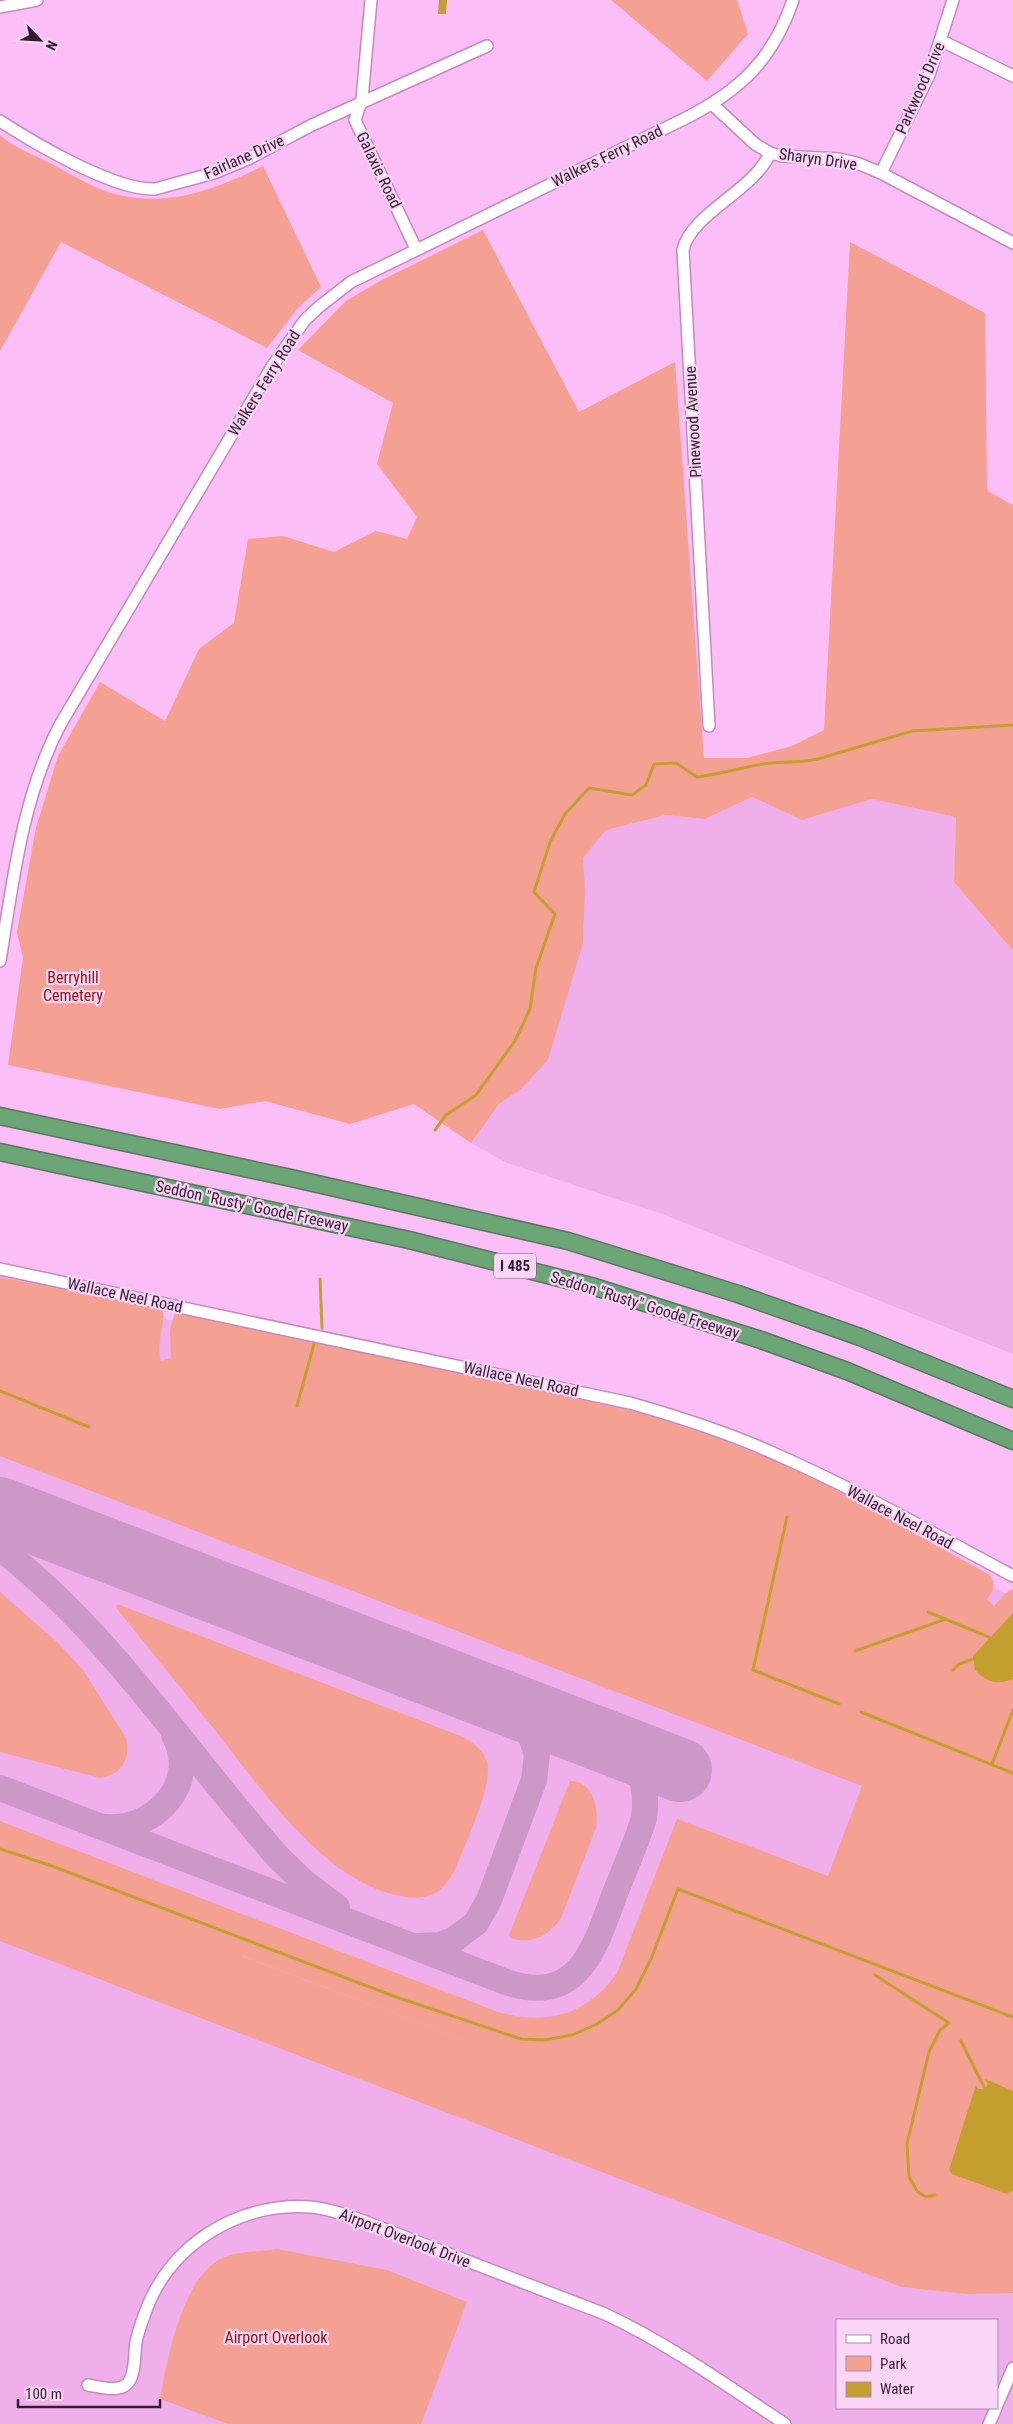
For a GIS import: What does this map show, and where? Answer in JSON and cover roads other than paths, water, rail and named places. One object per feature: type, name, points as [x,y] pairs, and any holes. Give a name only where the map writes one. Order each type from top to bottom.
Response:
[{"type":"highway","name":"I 485","points":[[0,1116],[291,1178],[568,1241],[738,1294],[860,1337],[1013,1399]]},
{"type":"highway","name":"Seddon \"Rusty\" Goode Freeway","points":[[0,1152],[409,1240],[595,1287],[761,1340],[847,1371],[1013,1441]]},
{"type":"street","points":[[0,7],[37,0]]},
{"type":"street","name":"Galaxie Road","points":[[371,0],[360,105],[355,116],[357,125],[416,249]]},
{"type":"street","name":"Walkers Ferry Road","points":[[0,961],[3,919],[28,809],[44,756],[60,725],[290,338],[320,306],[351,282],[712,104],[738,87],[763,60],[775,41],[793,0]]},
{"type":"street","name":"Parkwood Drive","points":[[881,173],[917,103],[942,41],[953,0]]},
{"type":"street","points":[[942,41],[1013,76]]},
{"type":"street","name":"Fairlane Drive","points":[[0,121],[43,148],[108,178],[145,190],[172,185],[214,173],[248,159],[312,125],[360,105],[487,46]]},
{"type":"street","name":"Sharyn Drive","points":[[712,104],[755,144],[770,153],[782,156],[839,159],[857,163],[881,173],[1013,243]]},
{"type":"street","name":"Pinewood Avenue","points":[[709,726],[683,250],[693,230],[756,174],[770,153]]},
{"type":"street","name":"Wallace Neel Road","points":[[0,1269],[630,1403],[660,1411],[724,1432],[775,1453],[1013,1576]]},
{"type":"street","name":"Airport Overlook Drive","points":[[88,2385],[116,2389],[124,2387],[130,2381],[136,2341],[144,2314],[155,2291],[186,2249],[205,2233],[229,2221],[258,2212],[310,2207],[358,2219],[605,2314],[640,2330],[676,2351],[785,2424]]},
{"type":"street","points":[[998,2402],[1013,2368]]},
{"type":"street","points":[[989,2424],[995,2409]]},
{"type":"water","points":[[439,0],[447,0],[446,14],[438,14]]},
{"type":"water","points":[[1013,1613],[1013,1679],[993,1682],[984,1678],[975,1670],[973,1656]]},
{"type":"water","points":[[985,2079],[1013,2091],[1013,2190],[1007,2194],[952,2174],[949,2170],[976,2085],[978,2089],[985,2089],[988,2084]]},
{"type":"waterway","points":[[435,1130],[446,1115],[476,1095],[515,1041],[530,1009],[536,968],[555,914],[534,892],[550,842],[565,814],[589,788],[632,795],[646,785],[654,764],[676,763],[697,777],[762,764],[818,759],[912,731],[1013,725]]},
{"type":"waterway","points":[[320,1279],[322,1328]]},
{"type":"waterway","points":[[297,1406],[314,1344]]},
{"type":"waterway","points":[[0,1391],[89,1427]]},
{"type":"waterway","points":[[787,1517],[753,1670],[839,1704]]},
{"type":"waterway","points":[[928,1612],[989,1637]]},
{"type":"waterway","points":[[855,1651],[946,1619]]},
{"type":"waterway","points":[[953,1670],[959,1664],[973,1659]]},
{"type":"waterway","points":[[992,1764],[1013,1710]]},
{"type":"waterway","points":[[861,1712],[1013,1773]]},
{"type":"waterway","points":[[0,1849],[52,1866],[396,1997],[521,2039],[545,2040],[572,2035],[597,2024],[618,2010],[636,1989],[651,1959],[678,1889],[1013,2017]]},
{"type":"waterway","points":[[875,1975],[949,2023],[940,2030],[929,2052],[907,2144],[909,2177],[918,2192],[926,2197],[935,2195]]},
{"type":"waterway","points":[[961,2041],[985,2089]]},
{"type":"park label","name":"Berryhill Cemetery","points":[[73,986]]},
{"type":"park label","name":"Airport Overlook","points":[[276,2337]]}]
